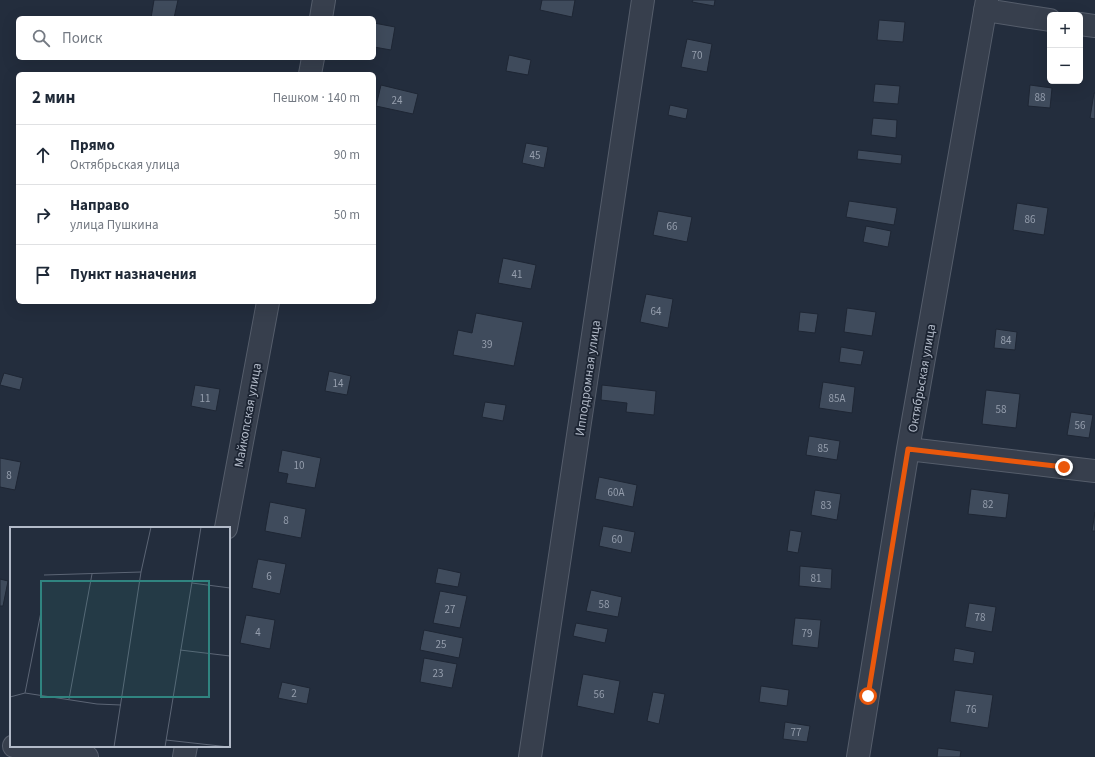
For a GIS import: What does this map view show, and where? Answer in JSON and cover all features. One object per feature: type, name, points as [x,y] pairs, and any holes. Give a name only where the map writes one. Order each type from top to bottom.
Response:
[{"type":"street","points":[[321,16],[324,0]]},
{"type":"street","name":"Ипподромная улица","points":[[530,757],[643,0]]},
{"type":"street","points":[[986,5],[1047,19]]},
{"type":"street","name":"Октябрьская улица","points":[[858,757],[908,449],[986,5]]},
{"type":"street","points":[[1083,24],[1095,26]]},
{"type":"street","points":[[310,72],[313,60]]},
{"type":"street","name":"Майкопская улица","points":[[226,527],[268,304]]},
{"type":"street","points":[[908,449],[1095,471]]},
{"type":"street","points":[[0,744],[10,746]]},
{"type":"street","points":[[19,747],[87,757]]},
{"type":"street","points":[[184,757],[186,747]]},
{"type":"building","points":[[154,0],[178,0],[174,16],[151,16]]},
{"type":"building","points":[[542,0],[575,0],[572,17],[540,10]]},
{"type":"building","points":[[693,0],[715,0],[714,6],[692,2]]},
{"type":"building","points":[[879,20],[905,22],[903,42],[877,40]]},
{"type":"building","points":[[376,23],[395,27],[391,50],[376,47]]},
{"type":"building","points":[[687,39],[712,44],[707,72],[681,67]]},
{"type":"building","points":[[509,55],[531,60],[528,75],[506,71]]},
{"type":"building","points":[[875,84],[900,86],[898,104],[873,102]]},
{"type":"building","points":[[381,85],[418,94],[413,114],[376,106]]},
{"type":"building","points":[[1030,85],[1052,88],[1050,108],[1028,106]]},
{"type":"building","points":[[1095,93],[1095,119],[1090,118]]},
{"type":"building","points":[[670,105],[688,109],[686,119],[668,115]]},
{"type":"building","points":[[873,118],[897,120],[896,138],[871,135]]},
{"type":"building","points":[[526,143],[548,147],[544,168],[522,163]]},
{"type":"building","points":[[858,150],[902,155],[901,164],[857,159]]},
{"type":"building","points":[[849,201],[897,208],[894,225],[846,217]]},
{"type":"building","points":[[1017,203],[1048,208],[1044,235],[1013,230]]},
{"type":"building","points":[[658,211],[692,217],[687,242],[653,235]]},
{"type":"building","points":[[866,226],[891,231],[888,247],[863,242]]},
{"type":"building","points":[[503,258],[536,265],[531,289],[498,283]]},
{"type":"building","points":[[646,294],[673,299],[668,328],[640,322]]},
{"type":"building","points":[[847,308],[876,312],[872,336],[844,332]]},
{"type":"building","points":[[800,312],[818,314],[815,333],[798,331]]},
{"type":"building","points":[[476,313],[523,322],[514,366],[453,355],[458,330],[472,333]]},
{"type":"building","points":[[996,329],[1017,332],[1015,350],[994,348]]},
{"type":"building","points":[[841,347],[864,351],[861,365],[839,362]]},
{"type":"building","points":[[329,371],[351,376],[347,395],[325,391]]},
{"type":"building","points":[[4,373],[23,378],[20,390],[0,385]]},
{"type":"building","points":[[823,382],[855,387],[852,413],[819,408]]},
{"type":"building","points":[[195,385],[220,389],[216,411],[191,406]]},
{"type":"building","points":[[602,385],[656,391],[654,415],[626,412],[627,403],[601,400]]},
{"type":"building","points":[[986,390],[1020,394],[1016,428],[982,424]]},
{"type":"building","points":[[485,402],[506,405],[503,421],[482,417]]},
{"type":"building","points":[[1071,412],[1093,415],[1089,438],[1067,435]]},
{"type":"building","points":[[809,436],[840,441],[837,460],[806,455]]},
{"type":"building","points":[[282,450],[321,458],[315,488],[286,483],[288,474],[278,472]]},
{"type":"building","points":[[0,458],[21,462],[15,490],[0,487]]},
{"type":"building","points":[[599,477],[637,485],[633,507],[595,499]]},
{"type":"building","points":[[971,489],[1009,494],[1006,518],[968,514]]},
{"type":"building","points":[[815,490],[841,494],[837,520],[811,515]]},
{"type":"building","points":[[270,502],[306,509],[301,538],[265,531]]},
{"type":"building","points":[[1095,512],[1095,531],[1092,531]]},
{"type":"building","points":[[603,526],[635,532],[631,553],[599,546]]},
{"type":"building","points":[[790,530],[802,532],[798,553],[787,551]]},
{"type":"building","points":[[258,559],[286,564],[280,594],[252,588]]},
{"type":"building","points":[[800,566],[832,569],[831,589],[799,586]]},
{"type":"building","points":[[438,568],[461,573],[458,587],[435,583]]},
{"type":"building","points":[[0,579],[8,581],[3,606],[0,606]]},
{"type":"building","points":[[591,590],[622,597],[618,617],[586,611]]},
{"type":"building","points":[[440,591],[467,596],[460,628],[433,623]]},
{"type":"building","points":[[969,603],[996,607],[992,632],[965,627]]},
{"type":"building","points":[[246,615],[275,620],[270,649],[240,643]]},
{"type":"building","points":[[795,618],[821,620],[818,648],[792,645]]},
{"type":"building","points":[[576,623],[608,629],[605,643],[573,636]]},
{"type":"building","points":[[424,630],[463,638],[459,658],[420,650]]},
{"type":"building","points":[[955,648],[975,652],[973,664],[953,661]]},
{"type":"building","points":[[424,658],[457,664],[452,688],[420,682]]},
{"type":"building","points":[[583,674],[620,681],[614,714],[577,706]]},
{"type":"building","points":[[282,682],[310,688],[307,704],[278,698]]},
{"type":"building","points":[[761,686],[789,690],[787,706],[759,702]]},
{"type":"building","points":[[955,690],[993,695],[988,728],[950,722]]},
{"type":"building","points":[[653,692],[665,694],[659,724],[647,721]]},
{"type":"building","points":[[785,722],[810,726],[807,742],[783,739]]},
{"type":"building","points":[[938,748],[961,751],[960,757],[937,757]]},
{"type":"route","points":[[868,696],[908,449],[1064,467]]}]
